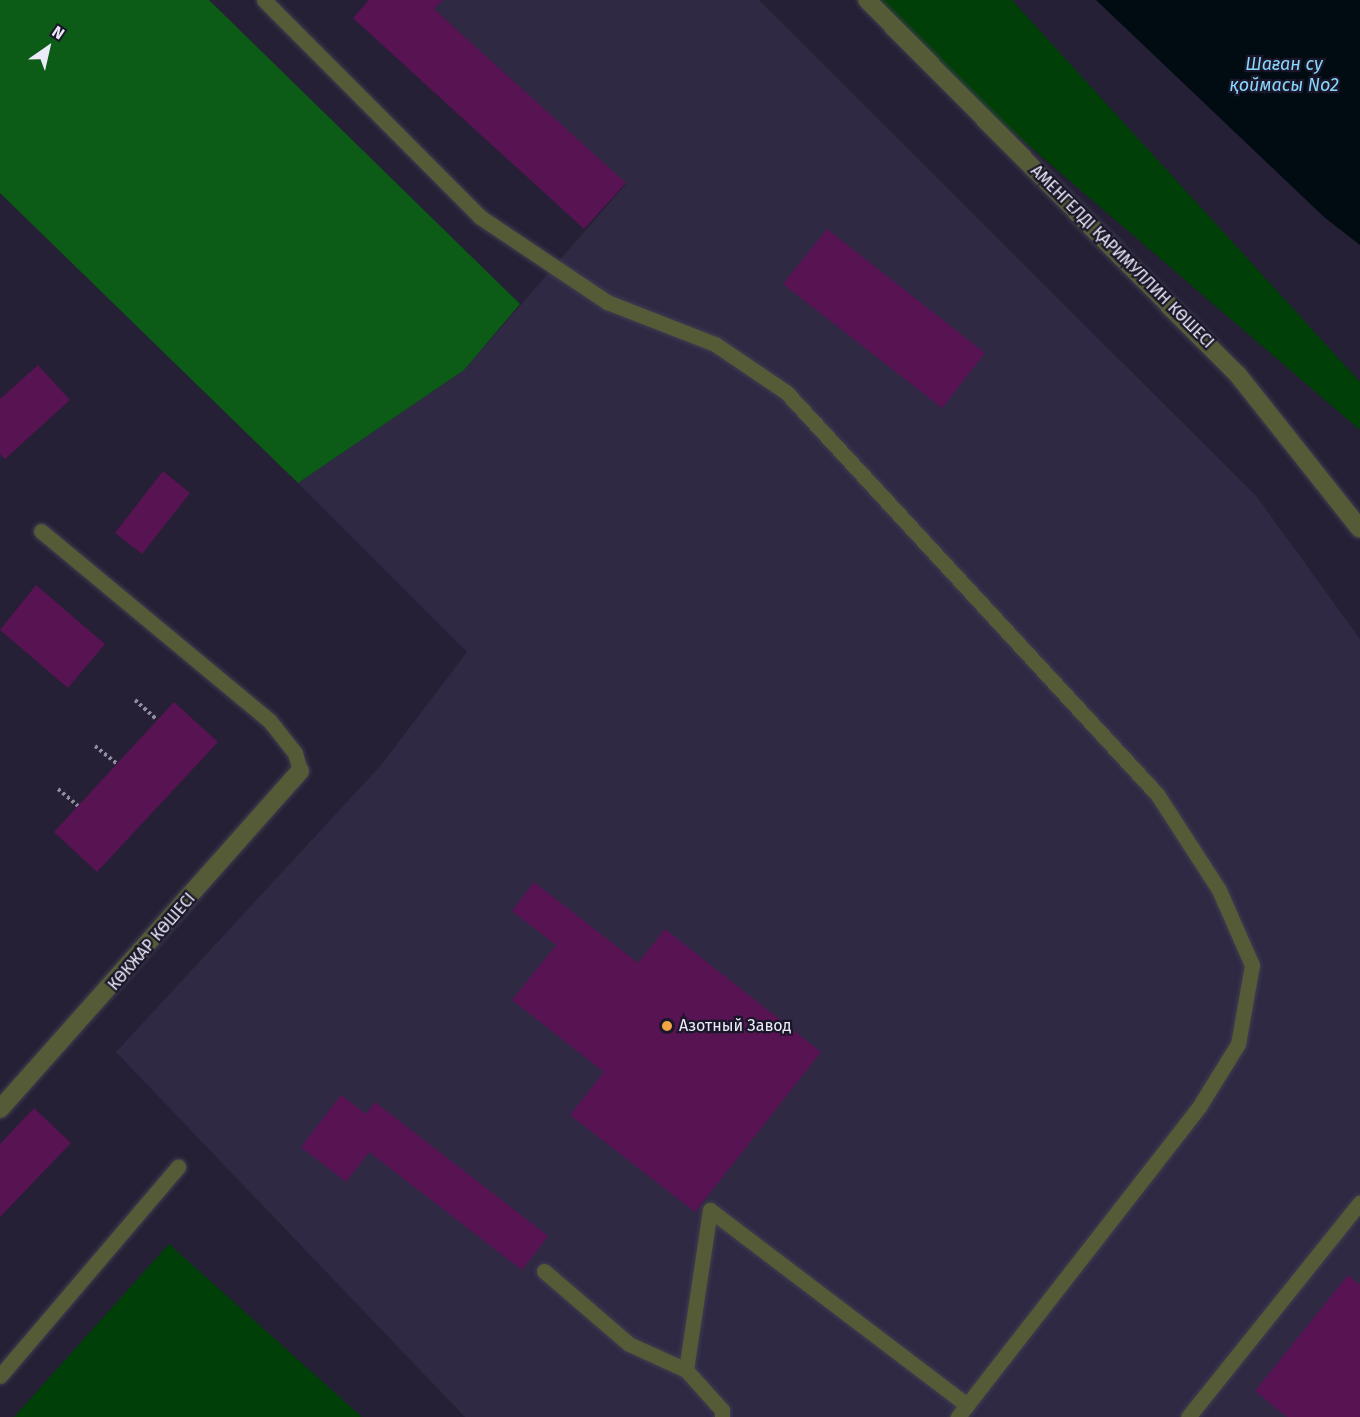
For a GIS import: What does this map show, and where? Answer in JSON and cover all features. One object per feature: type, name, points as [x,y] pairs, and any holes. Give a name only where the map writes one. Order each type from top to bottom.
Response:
[{"type":"street","name":"АМЕНГЕЛДІ ҚАРИМУЛЛИН КӨШЕСІ","points":[[867,0],[1238,375],[1360,529]]},
{"type":"street","name":"КӨКЖАР КӨШЕСІ","points":[[0,1109],[300,771]]},
{"type":"lane","points":[[264,0],[480,216],[608,302],[715,344],[786,392],[1157,794],[1219,890],[1252,965],[1238,1044],[1199,1107],[963,1411],[710,1210],[686,1370]]},
{"type":"lane","points":[[40,531],[269,720],[295,753],[300,771]]},
{"type":"lane","points":[[0,1376],[178,1167]]},
{"type":"lane","points":[[1188,1417],[1360,1202]]},
{"type":"lane","points":[[544,1271],[629,1344],[686,1370],[722,1410],[722,1417]]},
{"type":"path","points":[[135,700],[157,720]]},
{"type":"path","points":[[95,746],[117,764]]},
{"type":"path","points":[[58,789],[78,806]]},
{"type":"shaded area","points":[[443,0],[759,0],[1257,497],[1360,639],[1360,1417],[465,1417],[116,1052],[382,764],[467,652],[298,483],[464,370],[626,184],[434,9]]},
{"type":"green space","points":[[0,0],[209,0],[520,304],[464,370],[298,483],[0,193]]},
{"type":"green space","points":[[859,0],[1012,0],[1360,382],[1360,430]]},
{"type":"green space","points":[[169,1244],[362,1417],[14,1417]]},
{"type":"water","name":"Шаған су қоймасы No2","points":[[1096,0],[1360,0],[1360,245],[1324,217]]},
{"type":"building","points":[[369,0],[443,0],[434,9],[626,183],[584,229],[353,18]]},
{"type":"building","points":[[827,229],[985,353],[942,408],[783,284]]},
{"type":"building","points":[[38,365],[70,400],[5,459],[0,454],[0,399]]},
{"type":"building","points":[[163,471],[190,493],[142,554],[115,533]]},
{"type":"building","points":[[36,585],[105,644],[68,688],[0,630]]},
{"type":"building","points":[[174,702],[218,742],[97,872],[54,832]]},
{"type":"building","name":"Азотный Завод","points":[[534,882],[638,963],[665,929],[821,1052],[695,1212],[570,1115],[604,1072],[512,1000],[556,945],[512,911]]},
{"type":"building","points":[[341,1095],[366,1114],[375,1102],[548,1236],[522,1270],[369,1152],[346,1182],[301,1147]]},
{"type":"building","points":[[34,1108],[71,1143],[0,1217],[0,1144]]},
{"type":"building","points":[[1348,1275],[1360,1285],[1360,1417],[1287,1417],[1255,1391]]},
{"type":"place","name":"Азотный Завод","points":[[667,1026]]}]
